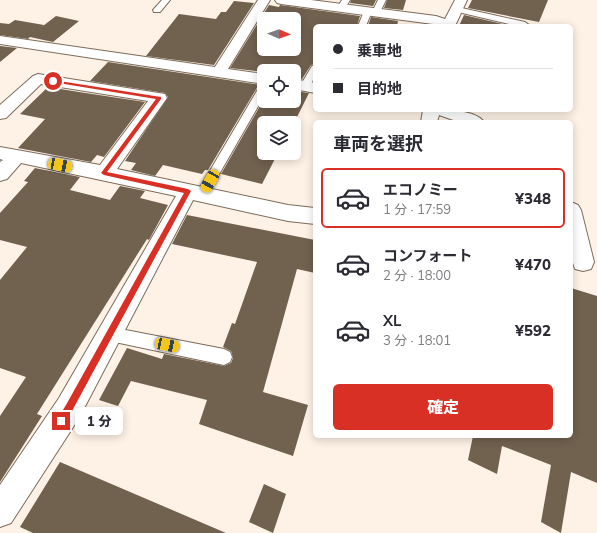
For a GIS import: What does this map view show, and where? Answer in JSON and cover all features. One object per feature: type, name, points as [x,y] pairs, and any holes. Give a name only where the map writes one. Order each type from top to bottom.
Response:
[{"type":"street","points":[[219,72],[264,0]]},
{"type":"street","points":[[289,0],[344,4],[372,12],[436,20],[444,24]]},
{"type":"street","points":[[449,24],[459,4]]},
{"type":"street","points":[[0,40],[219,72],[257,82]]},
{"type":"street","points":[[0,114],[38,79],[159,98],[104,173]]},
{"type":"street","points":[[448,112],[470,120]]},
{"type":"street","points":[[0,174],[8,155],[104,173],[288,213],[313,216]]},
{"type":"street","points":[[0,512],[69,408],[110,334],[195,193]]},
{"type":"street","points":[[573,218],[584,263]]},
{"type":"lane","points":[[157,10],[166,0]]},
{"type":"lane","points":[[363,24],[382,0]]},
{"type":"lane","points":[[459,4],[522,24]]},
{"type":"lane","points":[[304,86],[313,71]]},
{"type":"lane","points":[[195,193],[257,95]]},
{"type":"lane","points":[[110,334],[224,357]]},
{"type":"building","points":[[351,0],[376,0],[373,6],[350,3]]},
{"type":"building","points":[[387,0],[406,0],[403,10],[384,8]]},
{"type":"building","points":[[472,0],[548,0],[539,22],[468,8]]},
{"type":"building","points":[[234,1],[254,3],[214,65],[146,56],[179,14],[216,19],[221,12],[226,12]]},
{"type":"building","points":[[269,5],[279,7],[280,5],[360,16],[358,24],[313,24],[313,64],[311,65],[302,79],[301,64],[257,64],[257,71],[230,68],[257,24],[257,56],[301,56],[301,12],[265,12]]},
{"type":"building","points":[[464,15],[502,24],[460,24]]},
{"type":"building","points":[[56,16],[79,21],[53,42],[30,37],[28,39],[0,35],[0,23],[9,24],[15,20],[44,25],[39,29]]},
{"type":"building","points":[[371,17],[398,21],[397,24],[369,24]]},
{"type":"building","points":[[0,46],[17,48],[0,62]]},
{"type":"building","points":[[108,62],[257,84],[257,88],[208,170],[205,170],[202,174],[163,165],[155,176],[131,170],[136,163],[125,161],[168,97],[165,93],[90,81]]},
{"type":"building","points":[[48,87],[145,102],[104,157],[97,155],[91,162],[18,148],[45,119],[20,114]]},
{"type":"building","points":[[301,92],[309,93],[298,116],[257,116],[257,160],[274,160],[262,184],[221,174],[259,108],[301,108]]},
{"type":"building","points":[[35,168],[80,177],[70,190],[110,200],[120,186],[145,191],[140,198],[168,205],[149,240],[147,239],[37,414],[42,416],[0,482],[0,416],[26,377],[0,368],[0,280],[27,247],[0,240],[0,213],[28,182],[24,181]]},
{"type":"building","points":[[187,215],[313,240],[313,273],[297,269],[263,392],[308,405],[293,456],[199,424],[207,400],[131,381],[118,406],[99,400],[127,348],[162,359],[164,354],[224,366],[231,363],[233,358],[231,351],[223,347],[232,323],[235,324],[257,262],[172,244]]},
{"type":"building","points":[[573,289],[597,296],[597,483],[571,472],[561,533],[541,522],[551,465],[502,446],[497,474],[468,460],[473,438],[573,438]]},
{"type":"building","points":[[60,462],[226,533],[33,533],[20,527]]},
{"type":"building","points":[[264,484],[286,494],[273,533],[249,522]]},
{"type":"route","points":[[53,81],[159,98],[104,173],[188,191],[61,421]]}]
